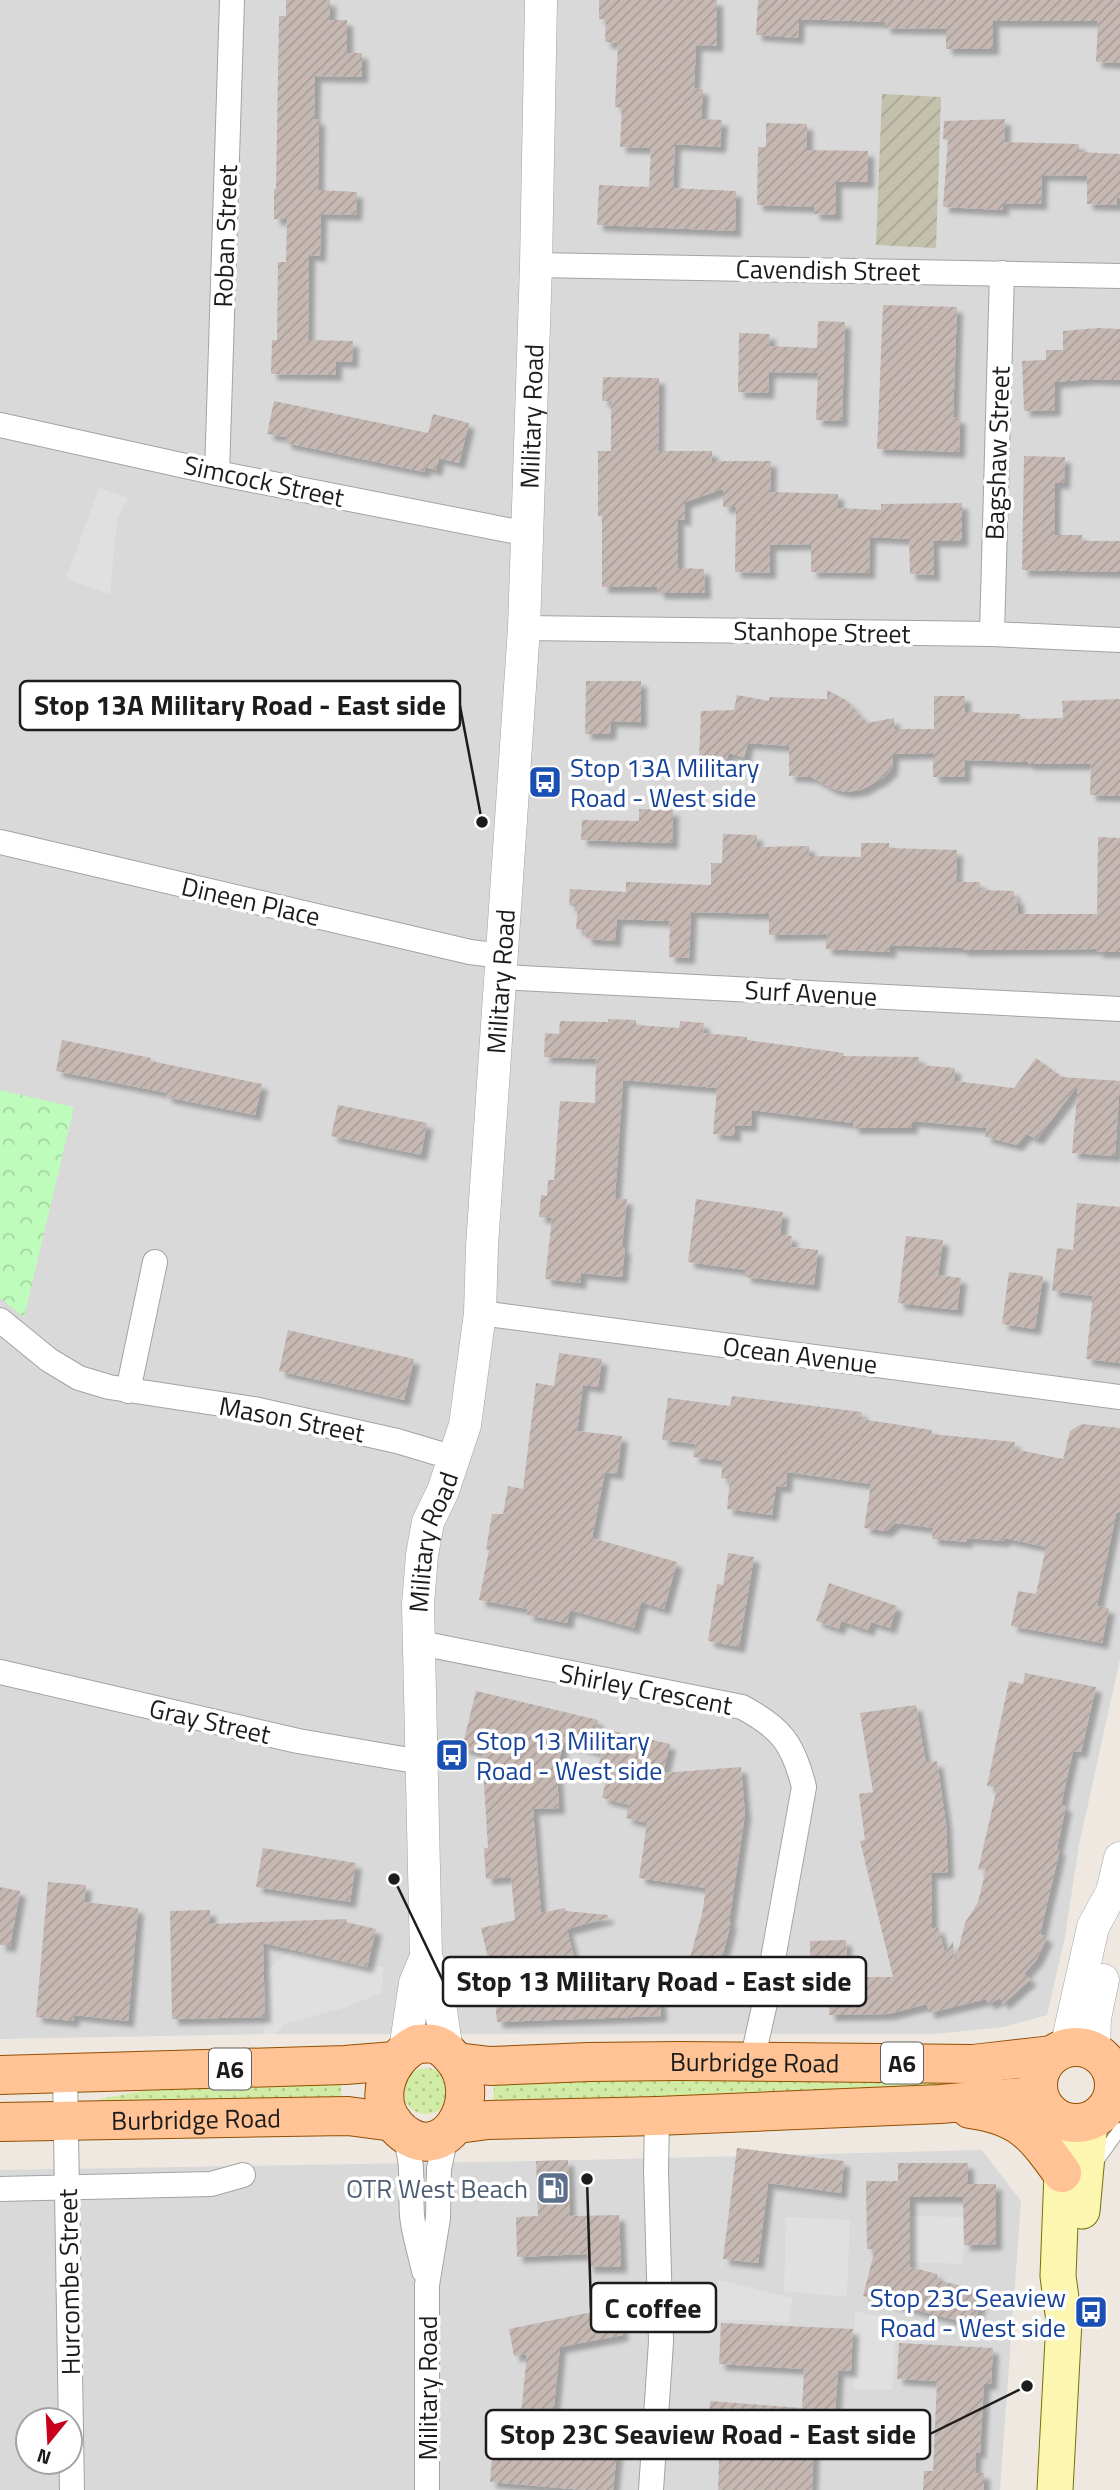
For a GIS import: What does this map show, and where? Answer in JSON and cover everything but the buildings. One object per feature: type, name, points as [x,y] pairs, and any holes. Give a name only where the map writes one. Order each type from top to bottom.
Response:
[{"type":"main road","name":"A6","points":[[400,2055],[417,2044],[434,2044],[452,2057]]},
{"type":"main road","name":"Burbridge Road","points":[[452,2057],[490,2066],[589,2062],[751,2061],[973,2064],[1071,2051]]},
{"type":"main road","points":[[1071,2051],[1104,2059],[1111,2069],[1114,2081],[1114,2094],[1101,2115],[1078,2118],[1037,2089],[1043,2064],[1071,2051]]},
{"type":"main road","name":"Burbridge Road","points":[[0,2075],[345,2065],[400,2055]]},
{"type":"main road","points":[[398,2127],[386,2102],[385,2086],[400,2055]]},
{"type":"main road","points":[[452,2057],[464,2077],[465,2100],[452,2129]]},
{"type":"main road","name":"Burbridge Road","points":[[452,2129],[488,2120],[940,2104],[1023,2097],[1078,2118]]},
{"type":"main road","points":[[940,2104],[987,2111],[1014,2120],[1037,2139],[1073,2180]]},
{"type":"main road","name":"Burbridge Road","points":[[0,2122],[348,2116],[398,2127]]},
{"type":"main road","points":[[1055,2490],[1063,2320],[1058,2276],[1073,2180],[1078,2118]]},
{"type":"main road","name":"A6","points":[[398,2127],[417,2141],[433,2141],[452,2129]]},
{"type":"street","name":"Roban Street","points":[[217,473],[232,0]]},
{"type":"street","name":"Military Road","points":[[452,2057],[437,1984],[426,1957],[418,1604],[428,1522],[443,1491],[465,1425],[480,1313],[482,1246],[524,628],[536,265],[541,0]]},
{"type":"street","name":"Cavendish Street","points":[[536,265],[1120,275]]},
{"type":"street","name":"Bagshaw Street","points":[[992,634],[1002,273]]},
{"type":"street","name":"Simcock Street","points":[[0,425],[217,473],[528,534]]},
{"type":"street","name":"Stanhope Street","points":[[524,628],[992,634],[1120,640]]},
{"type":"street","name":"Dineen Place","points":[[0,842],[470,952],[502,967]]},
{"type":"street","name":"Surf Avenue","points":[[502,967],[1120,1009]]},
{"type":"street","points":[[128,1391],[155,1262]]},
{"type":"street","name":"Ocean Avenue","points":[[480,1313],[1120,1397]]},
{"type":"street","name":"Mason Street","points":[[0,1320],[49,1360],[79,1378],[128,1391],[254,1409],[397,1441],[454,1458]]},
{"type":"street","name":"Shirley Crescent","points":[[420,1643],[742,1707],[769,1721],[785,1739],[799,1766],[804,1787],[765,2003],[751,2061]]},
{"type":"street","name":"Gray Street","points":[[0,1672],[298,1741],[421,1762]]},
{"type":"street","points":[[1071,2051],[1093,1927],[1112,1892],[1120,1858]]},
{"type":"street","name":"Military Road","points":[[400,2055],[415,1983],[426,1957]]},
{"type":"street","name":"Hurcombe Street","points":[[65,2074],[72,2490]]},
{"type":"street","points":[[651,2490],[662,2342],[656,2171],[657,2116]]},
{"type":"street","name":"Military Road","points":[[398,2127],[410,2150],[413,2170],[412,2217],[427,2285]]},
{"type":"street","name":"Military Road","points":[[427,2490],[427,2285],[438,2218],[439,2169],[452,2129]]},
{"type":"street","points":[[0,2189],[211,2184],[243,2175]]},
{"type":"shaded area","points":[[0,0],[1120,0],[1120,1659],[1079,1845],[1065,1937],[1047,2015],[1004,2027],[934,2034],[264,2034],[0,2039]]},
{"type":"shaded area","points":[[882,94],[941,97],[936,248],[876,245]]},
{"type":"shaded area","points":[[99,488],[128,498],[117,520],[110,594],[66,579]]},
{"type":"shaded area","points":[[290,1951],[383,1967],[382,1993],[343,2008],[284,2024],[276,2034],[264,2034],[266,1971]]},
{"type":"shaded area","points":[[982,2150],[1021,2201],[1000,2490],[0,2490],[0,2170]]},
{"type":"shaded area","points":[[910,2216],[964,2217],[963,2264],[910,2262]]},
{"type":"shaded area","points":[[786,2217],[850,2220],[847,2297],[784,2291]]},
{"type":"shaded area","points":[[719,2280],[793,2298],[788,2322],[710,2319]]},
{"type":"shaded area","points":[[855,2311],[896,2320],[892,2390],[853,2389]]},
{"type":"green space","points":[[0,1090],[74,1107],[24,1317],[0,1298]]},
{"type":"green space","points":[[426,2068],[442,2075],[449,2091],[442,2107],[426,2114],[410,2107],[403,2091],[410,2075]]},
{"type":"green space","points":[[914,2073],[1020,2088],[493,2109],[494,2081]]},
{"type":"green space","points":[[340,2076],[342,2100],[99,2104],[99,2099],[148,2090]]},
{"type":"place","name":"Stop 13A Military Road - West side","points":[[545,782]]},
{"type":"place","name":"Stop 13A Military Road - East side","points":[[482,822]]},
{"type":"place","name":"Stop 13 Military Road - West side","points":[[452,1755]]},
{"type":"place","name":"Stop 13 Military Road - East side","points":[[394,1879]]},
{"type":"place","name":"C coffee","points":[[587,2179]]},
{"type":"place","name":"OTR West Beach","points":[[553,2188]]},
{"type":"place","name":"Stop 23C Seaview Road - West side","points":[[1091,2312]]},
{"type":"place","name":"Stop 23C Seaview Road - East side","points":[[1027,2386]]}]
